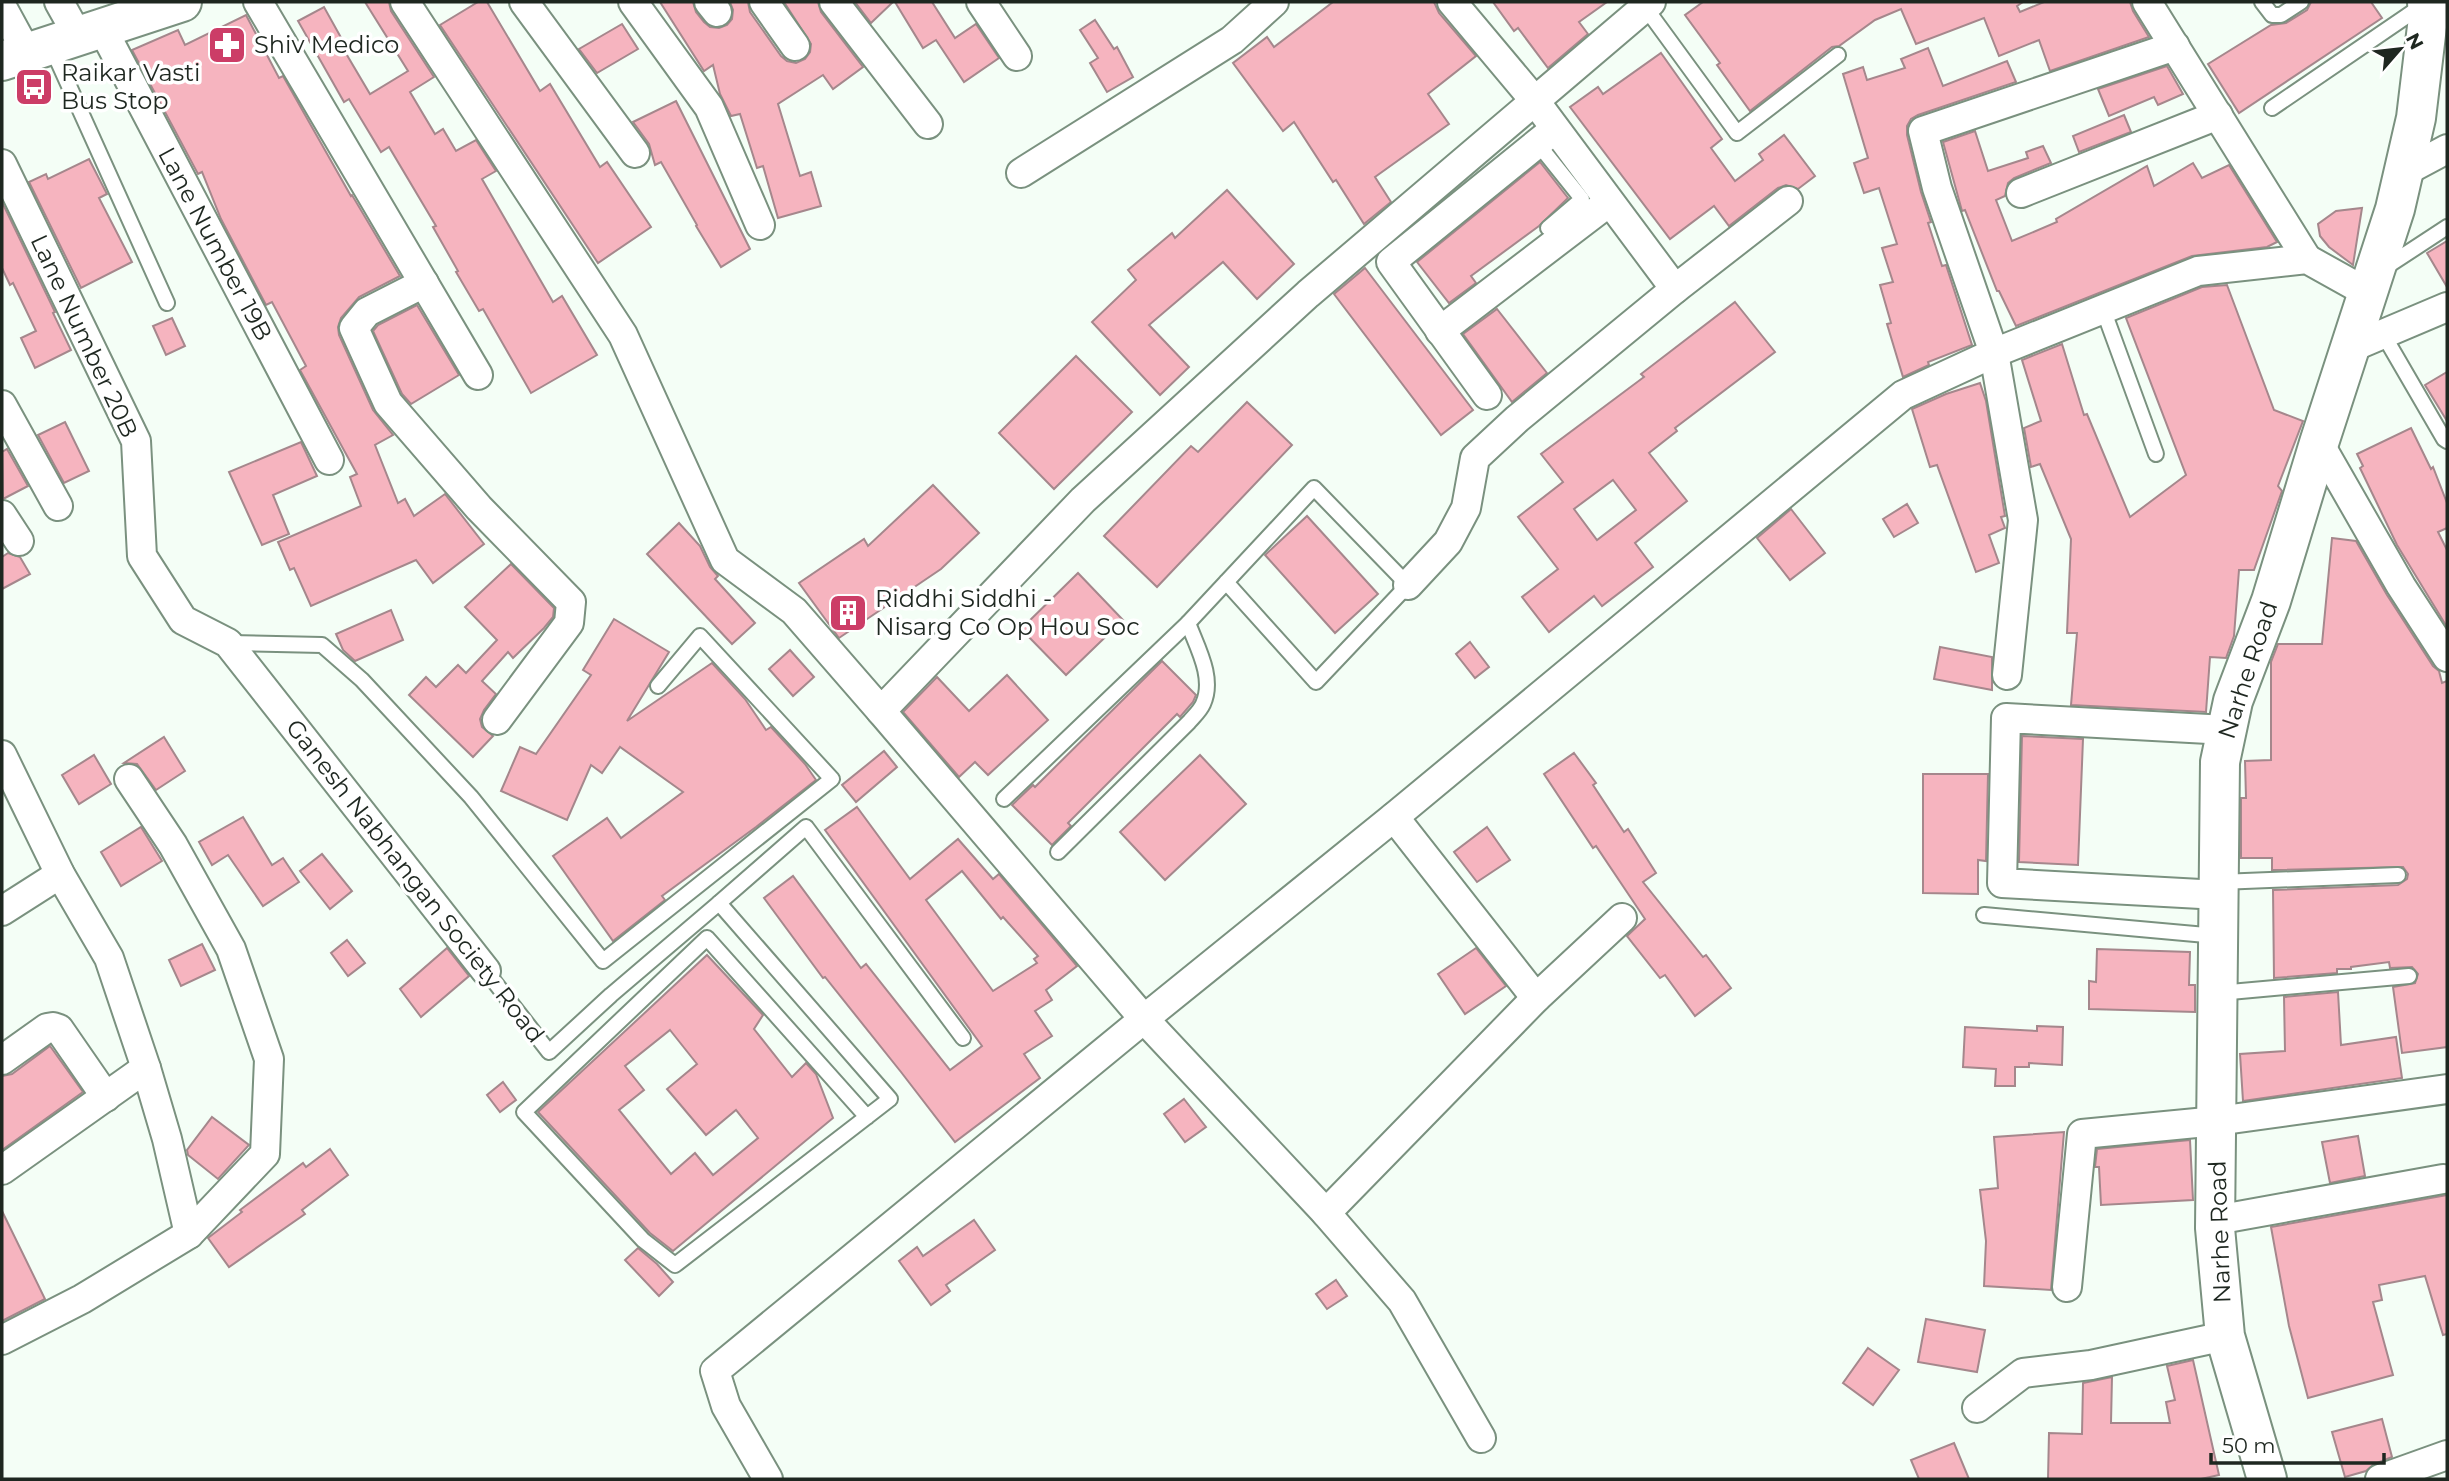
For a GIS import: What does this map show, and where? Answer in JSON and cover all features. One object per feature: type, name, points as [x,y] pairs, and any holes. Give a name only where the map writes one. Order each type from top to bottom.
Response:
[{"type":"street","points":[[52,45],[59,2]]},
{"type":"street","points":[[258,2],[478,374]]},
{"type":"street","points":[[405,2],[622,335],[725,560],[794,611],[1144,1019],[1326,1213],[1402,1301],[1481,1438]]},
{"type":"street","points":[[524,2],[635,153]]},
{"type":"street","points":[[633,2],[709,107],[760,225]]},
{"type":"street","points":[[764,2],[795,46]]},
{"type":"street","points":[[834,2],[928,124]]},
{"type":"street","points":[[981,2],[1017,56]]},
{"type":"street","points":[[1021,173],[1232,40],[1274,2]]},
{"type":"street","points":[[1452,2],[1535,102],[1547,137],[1609,202],[1675,289]]},
{"type":"street","points":[[2147,2],[2307,259]]},
{"type":"street","points":[[881,711],[1083,500],[1308,294],[1648,5]]},
{"type":"street","points":[[52,45],[157,6]]},
{"type":"street","name":"Narhe Road","points":[[2267,1479],[2225,1336],[2216,1220],[2220,762],[2233,701],[2271,601],[2319,443],[2367,341],[2370,284],[2395,209],[2416,118],[2429,6]]},
{"type":"street","points":[[2,7],[52,45]]},
{"type":"street","name":"Lane Number 19B","points":[[52,45],[329,460]]},
{"type":"street","points":[[2007,675],[2023,520],[1994,353],[1937,188],[1923,131],[2175,46]]},
{"type":"street","points":[[2021,193],[2218,115]]},
{"type":"street","points":[[1487,396],[1391,262],[1547,137]]},
{"type":"street","points":[[2404,172],[2447,149]]},
{"type":"street","name":"Lane Number 20B","points":[[2,164],[136,442],[142,556],[183,620],[228,643]]},
{"type":"street","points":[[1408,585],[1448,542],[1466,508],[1475,458],[1517,419],[1675,289],[1788,201]]},
{"type":"street","points":[[1440,331],[1609,202]]},
{"type":"street","points":[[768,1479],[726,1406],[715,1371],[1394,817],[1903,395],[1994,353],[2198,271],[2307,259],[2370,284]]},
{"type":"street","points":[[424,283],[367,312],[354,328],[388,403],[479,508],[571,602],[569,623],[497,720]]},
{"type":"street","points":[[2367,341],[2447,307]]},
{"type":"street","points":[[2,405],[58,506]]},
{"type":"street","points":[[2319,443],[2401,586],[2447,657]]},
{"type":"street","points":[[2,515],[19,541]]},
{"type":"street","name":"Ganesh Nabhangan Society Road","points":[[228,643],[486,971]]},
{"type":"street","points":[[2219,889],[2002,883],[2006,718],[2227,730]]},
{"type":"street","points":[[2,755],[60,874],[109,958],[167,1139],[189,1234]]},
{"type":"street","points":[[2,1339],[82,1299],[189,1234],[265,1154],[268,1059],[231,949],[173,845],[129,779]]},
{"type":"street","points":[[1394,817],[1536,998]]},
{"type":"street","points":[[2,911],[60,874]]},
{"type":"street","points":[[1326,1213],[1536,998],[1622,918]]},
{"type":"street","points":[[2,1060],[47,1028],[59,1029],[106,1097]]},
{"type":"street","points":[[2,1170],[146,1068]]},
{"type":"street","points":[[2067,1287],[2082,1134],[2217,1121],[2447,1088]]},
{"type":"street","points":[[2216,1220],[2443,1179]]},
{"type":"street","points":[[1977,1408],[2023,1373],[2091,1365],[2225,1336]]},
{"type":"street","points":[[2380,1479],[2447,1455]]},
{"type":"lane","points":[[2262,2],[2272,15],[2281,15],[2301,2]]},
{"type":"lane","points":[[1648,5],[1737,132],[1838,55]]},
{"type":"lane","points":[[2272,108],[2429,6]]},
{"type":"lane","points":[[52,45],[167,303]]},
{"type":"lane","points":[[1547,137],[1582,199],[1548,228]]},
{"type":"lane","points":[[2370,284],[2447,227]]},
{"type":"lane","points":[[2103,309],[2156,454]]},
{"type":"lane","points":[[2367,341],[2447,441]]},
{"type":"lane","points":[[1004,799],[1188,623],[1226,582],[1314,488],[1408,585],[1316,681],[1226,582]]},
{"type":"lane","points":[[1058,852],[1203,705],[1207,688],[1204,664],[1188,623]]},
{"type":"lane","points":[[228,643],[321,645],[362,680],[471,797],[603,961],[832,779],[700,636],[658,686]]},
{"type":"lane","name":"Ganesh Nabhangan Society Road","points":[[486,971],[549,1052],[806,827],[962,1038]]},
{"type":"lane","points":[[2219,889],[2398,875]]},
{"type":"lane","points":[[719,903],[890,1099],[675,1265],[643,1240],[524,1112],[707,938],[867,1116]]},
{"type":"lane","points":[[1984,915],[2218,936]]},
{"type":"lane","points":[[2218,993],[2409,976]]},
{"type":"lane","points":[[611,995],[627,1014]]},
{"type":"building","points":[[365,2],[389,2],[391,11],[434,77],[410,92],[435,134],[443,129],[456,151],[476,140],[496,171],[482,179],[553,302],[562,296],[597,355],[531,393],[483,309],[479,311],[456,272],[458,271],[433,227],[436,226],[389,147],[381,152],[349,99],[344,102],[298,21],[324,7],[344,43],[341,45],[370,94],[408,71]]},
{"type":"building","points":[[478,2],[487,2],[540,91],[550,84],[600,167],[607,162],[651,227],[598,263],[440,25]]},
{"type":"building","points":[[660,2],[693,2],[696,12],[704,22],[710,27],[719,28],[732,19],[730,2],[748,2],[750,12],[781,56],[796,63],[805,59],[811,44],[784,2],[818,2],[821,12],[863,67],[833,89],[823,75],[778,104],[800,176],[811,172],[821,206],[778,218],[763,166],[757,168],[740,114],[731,116],[720,94],[713,65],[704,71]]},
{"type":"building","points":[[855,2],[893,2],[871,23]]},
{"type":"building","points":[[895,2],[932,2],[955,38],[976,24],[999,58],[964,82],[936,40],[923,48]]},
{"type":"building","points":[[1333,2],[1434,2],[1439,13],[1476,56],[1428,94],[1449,124],[1375,177],[1391,202],[1364,224],[1294,122],[1283,131],[1233,63],[1267,37],[1274,47]]},
{"type":"building","points":[[1493,2],[1607,2],[1579,22],[1588,34],[1548,68],[1518,28],[1514,31]]},
{"type":"building","points":[[1703,2],[2023,2],[2017,6],[2020,12],[2044,2],[2130,2],[2149,37],[2050,71],[2039,40],[1999,56],[1984,18],[1916,44],[1901,9],[1875,20],[1839,46],[1832,47],[1750,111],[1685,15]]},
{"type":"building","points":[[2311,2],[2371,2],[2382,18],[2239,113],[2208,64],[2271,25],[2286,23],[2307,10]]},
{"type":"building","points":[[246,15],[279,78],[283,76],[400,276],[359,297],[341,318],[338,327],[339,335],[373,410],[393,435],[375,445],[398,503],[405,499],[414,516],[445,494],[484,544],[433,583],[416,560],[311,606],[294,568],[290,570],[278,542],[361,506],[350,477],[357,474],[300,370],[306,366],[272,302],[266,305],[221,219],[202,172],[198,174],[132,50],[178,30],[185,45]]},
{"type":"building","points":[[1095,20],[1114,49],[1117,47],[1133,77],[1107,92],[1090,63],[1098,58],[1080,30]]},
{"type":"building","points":[[622,24],[638,49],[597,73],[579,49]]},
{"type":"building","points":[[1928,48],[1943,86],[2007,61],[2016,82],[1918,115],[1911,119],[1907,126],[1921,192],[1931,222],[1928,223],[1942,266],[1946,265],[1972,345],[1928,362],[1929,365],[1903,377],[1887,324],[1891,323],[1880,285],[1893,282],[1882,248],[1897,244],[1879,188],[1864,193],[1854,163],[1868,158],[1843,74],[1863,67],[1867,80],[1905,68],[1901,59]]},
{"type":"building","points":[[1661,53],[1722,139],[1711,148],[1735,181],[1763,160],[1759,154],[1784,135],[1815,176],[1798,189],[1786,185],[1778,188],[1729,226],[1714,206],[1670,239],[1570,107],[1598,87],[1603,94]]},
{"type":"building","points":[[2167,66],[2183,94],[2158,105],[2154,97],[2109,116],[2098,89]]},
{"type":"building","points":[[676,101],[750,249],[721,267],[661,162],[655,165],[649,144],[633,122]]},
{"type":"building","points":[[2124,115],[2131,132],[2079,152],[2073,136]]},
{"type":"building","points":[[1975,131],[1988,171],[2028,158],[2026,152],[2043,146],[2051,163],[2014,178],[2008,183],[2005,196],[1996,200],[2012,241],[2057,222],[2056,219],[2147,166],[2154,186],[2193,163],[2202,178],[2229,165],[2277,242],[2267,247],[2192,256],[2016,326],[1997,291],[1965,210],[1962,211],[1943,142]]},
{"type":"building","points":[[89,159],[107,194],[99,198],[132,262],[81,288],[29,182],[46,174],[48,179]]},
{"type":"building","points":[[1540,162],[1568,198],[1539,226],[1471,276],[1476,283],[1449,303],[1417,262]]},
{"type":"building","points":[[1227,190],[1294,264],[1257,299],[1223,262],[1149,325],[1189,367],[1160,395],[1092,322],[1136,280],[1128,270],[1172,233],[1175,238]]},
{"type":"building","points":[[2,202],[71,350],[35,368],[21,338],[36,331],[13,283],[10,285],[2,268]]},
{"type":"building","points":[[2362,208],[2353,265],[2329,247],[2320,236],[2318,224],[2336,211]]},
{"type":"building","points":[[2447,241],[2447,287],[2427,253]]},
{"type":"building","points":[[1365,268],[1473,410],[1441,435],[1334,294]]},
{"type":"building","points":[[2227,285],[2274,410],[2303,421],[2278,486],[2282,491],[2254,570],[2239,570],[2234,636],[2226,658],[2210,657],[2206,712],[2071,705],[2077,633],[2067,633],[2071,539],[2040,464],[2031,467],[2024,428],[2041,421],[2022,360],[2062,344],[2084,415],[2087,414],[2130,517],[2186,475],[2126,318],[2202,287]]},
{"type":"building","points":[[1735,302],[1775,352],[1675,428],[1677,431],[1649,453],[1687,501],[1635,543],[1653,567],[1602,606],[1594,596],[1549,632],[1522,597],[1558,569],[1518,517],[1563,482],[1541,454],[1644,377],[1641,374]],"holes":[[[1613,480],[1636,510],[1597,540],[1574,509]]]},
{"type":"building","points":[[417,305],[459,375],[411,404],[402,394],[373,331],[378,325]]},
{"type":"building","points":[[1497,309],[1547,373],[1512,402],[1463,334]]},
{"type":"building","points":[[172,318],[185,346],[166,355],[153,326]]},
{"type":"building","points":[[1076,356],[1132,412],[1054,489],[999,433]]},
{"type":"building","points":[[2447,372],[2447,421],[2425,385]]},
{"type":"building","points":[[1980,383],[1986,401],[2005,516],[2001,517],[2005,528],[1989,535],[1999,563],[1976,572],[1937,465],[1930,467],[1912,409]]},
{"type":"building","points":[[1247,402],[1292,445],[1157,587],[1104,536],[1191,446],[1198,452]]},
{"type":"building","points":[[65,422],[89,471],[64,483],[38,435]]},
{"type":"building","points":[[2411,428],[2431,469],[2433,467],[2447,503],[2447,528],[2438,532],[2447,550],[2447,627],[2397,545],[2360,468],[2363,466],[2357,454]]},
{"type":"building","points":[[301,442],[317,476],[273,495],[289,534],[262,545],[229,472]]},
{"type":"building","points":[[7,449],[28,486],[3,499],[2,452]]},
{"type":"building","points":[[933,485],[979,533],[941,569],[839,638],[799,583],[864,539],[868,546]]},
{"type":"building","points":[[1907,504],[1918,523],[1894,537],[1883,519]]},
{"type":"building","points":[[1791,509],[1825,553],[1790,580],[1757,538]]},
{"type":"building","points":[[1307,516],[1378,594],[1335,633],[1265,555]]},
{"type":"building","points":[[679,523],[700,546],[710,567],[718,576],[715,579],[755,623],[732,644],[647,554]]},
{"type":"building","points":[[2332,538],[2356,541],[2387,595],[2433,666],[2439,671],[2442,683],[2447,681],[2447,1047],[2402,1053],[2393,987],[2415,983],[2418,974],[2412,967],[2390,968],[2389,962],[2337,969],[2337,973],[2274,978],[2273,890],[2398,885],[2407,879],[2408,874],[2403,867],[2272,870],[2272,858],[2241,858],[2241,798],[2246,798],[2245,761],[2271,760],[2271,662],[2278,644],[2322,644]]},
{"type":"building","points":[[8,553],[20,557],[30,574],[2,589],[2,557]]},
{"type":"building","points":[[511,564],[554,608],[553,617],[513,658],[508,652],[482,681],[496,694],[480,719],[482,727],[493,736],[473,757],[409,695],[426,677],[436,687],[458,665],[466,673],[497,640],[465,607]]},
{"type":"building","points":[[1078,573],[1123,620],[1066,675],[1021,629]]},
{"type":"building","points":[[391,610],[403,640],[355,661],[343,650],[336,634]]},
{"type":"building","points":[[614,619],[669,652],[627,721],[712,663],[745,699],[766,730],[771,727],[816,780],[662,896],[665,900],[613,941],[553,856],[607,818],[621,838],[683,792],[620,747],[602,773],[591,765],[567,820],[501,791],[520,747],[536,754],[591,675],[583,670]]},
{"type":"building","points":[[1470,642],[1489,667],[1475,678],[1456,654]]},
{"type":"building","points":[[1940,647],[1992,657],[1992,690],[1934,679]]},
{"type":"building","points":[[790,650],[814,677],[793,696],[769,669]]},
{"type":"building","points":[[1162,661],[1196,695],[1193,702],[1180,717],[1177,714],[1068,823],[1071,826],[1052,845],[1012,805],[1033,785],[1035,787]]},
{"type":"building","points":[[1007,675],[1048,720],[988,775],[975,762],[959,777],[903,712],[937,677],[969,711]]},
{"type":"building","points":[[2022,736],[2083,739],[2078,865],[2019,862]]},
{"type":"building","points":[[164,737],[185,771],[156,790],[137,764],[124,763]]},
{"type":"building","points":[[884,751],[897,767],[856,802],[842,785]]},
{"type":"building","points":[[1574,753],[1596,783],[1593,785],[1624,832],[1628,829],[1656,873],[1643,882],[1731,988],[1695,1016],[1665,975],[1660,978],[1627,936],[1645,919],[1544,774]]},
{"type":"building","points":[[94,755],[111,784],[79,804],[62,775]]},
{"type":"building","points":[[1200,755],[1246,804],[1165,880],[1120,832]]},
{"type":"building","points":[[1923,774],[1988,774],[1986,861],[1978,860],[1978,894],[1923,893]]},
{"type":"building","points":[[857,807],[910,879],[958,839],[993,879],[999,874],[1077,966],[1046,990],[1052,1000],[1035,1011],[1052,1036],[1024,1054],[1040,1078],[955,1142],[825,977],[823,978],[764,898],[793,876],[861,968],[866,964],[950,1070],[982,1046],[825,830]],"holes":[[[962,871],[1001,919],[1003,917],[1038,956],[1034,959],[1037,963],[993,991],[926,900]]]},
{"type":"building","points":[[243,817],[272,865],[283,858],[299,882],[263,906],[228,855],[212,865],[199,842]]},
{"type":"building","points":[[141,827],[162,861],[121,886],[101,852]]},
{"type":"building","points":[[1487,827],[1510,860],[1477,882],[1454,852]]},
{"type":"building","points":[[322,854],[352,891],[330,909],[300,871]]},
{"type":"building","points":[[347,940],[365,963],[348,976],[331,953]]},
{"type":"building","points":[[202,944],[215,970],[181,986],[169,960]]},
{"type":"building","points":[[447,948],[469,976],[421,1017],[400,989]]},
{"type":"building","points":[[1476,948],[1506,986],[1465,1014],[1438,974]]},
{"type":"building","points":[[2097,949],[2190,952],[2189,985],[2195,985],[2195,1012],[2089,1009],[2089,981],[2096,982]]},
{"type":"building","points":[[707,955],[763,1015],[754,1029],[792,1077],[806,1063],[816,1074],[833,1118],[673,1251],[650,1233],[538,1112]],"holes":[[[670,1030],[697,1064],[667,1089],[706,1135],[736,1110],[758,1138],[713,1175],[695,1153],[671,1174],[619,1110],[644,1090],[625,1066]]]},
{"type":"building","points":[[2338,992],[2341,1045],[2396,1037],[2402,1078],[2243,1101],[2240,1054],[2285,1051],[2284,997]]},
{"type":"building","points":[[2037,1026],[2063,1027],[2062,1065],[2029,1063],[2029,1067],[2015,1067],[2015,1086],[1995,1086],[1996,1069],[1963,1067],[1965,1027],[2037,1031]]},
{"type":"building","points":[[50,1046],[83,1092],[2,1150],[2,1076],[12,1074]]},
{"type":"building","points":[[503,1082],[516,1100],[500,1112],[487,1095]]},
{"type":"building","points":[[1184,1099],[1206,1127],[1185,1142],[1164,1114]]},
{"type":"building","points":[[212,1117],[249,1145],[218,1179],[188,1155],[187,1150]]},
{"type":"building","points":[[2064,1132],[2051,1290],[1984,1286],[1986,1241],[1980,1190],[1998,1188],[1994,1137]]},
{"type":"building","points":[[2358,1136],[2365,1176],[2330,1183],[2322,1142]]},
{"type":"building","points":[[2190,1140],[2193,1200],[2101,1205],[2099,1167],[2095,1167],[2097,1149]]},
{"type":"building","points":[[330,1149],[348,1175],[302,1210],[305,1214],[229,1267],[208,1238],[242,1212],[240,1210],[303,1163],[306,1167]]},
{"type":"building","points":[[2447,1195],[2447,1334],[2443,1335],[2425,1276],[2379,1285],[2382,1300],[2373,1302],[2393,1375],[2308,1398],[2289,1326],[2271,1227]]},
{"type":"building","points":[[2,1211],[45,1299],[2,1321]]},
{"type":"building","points":[[974,1220],[995,1250],[946,1285],[950,1291],[931,1305],[899,1261],[917,1247],[923,1256]]},
{"type":"building","points":[[638,1248],[673,1282],[659,1296],[625,1260]]},
{"type":"building","points":[[1336,1280],[1347,1296],[1327,1309],[1316,1294]]},
{"type":"building","points":[[1926,1319],[1985,1330],[1977,1372],[1918,1362]]},
{"type":"building","points":[[1868,1348],[1899,1370],[1873,1405],[1843,1383]]},
{"type":"building","points":[[2193,1360],[2219,1475],[2201,1479],[2048,1479],[2049,1433],[2082,1434],[2083,1383],[2112,1377],[2111,1423],[2170,1423],[2166,1402],[2175,1400],[2167,1366]]},
{"type":"building","points":[[2382,1419],[2392,1457],[2374,1464],[2366,1471],[2345,1477],[2332,1432]]},
{"type":"building","points":[[1954,1443],[1969,1479],[1919,1479],[1911,1460]]},
{"type":"place","name":"Shiv Medico","points":[[227,45]]},
{"type":"place","name":"Raikar Vasti Bus Stop","points":[[34,87]]},
{"type":"place","name":"Riddhi Siddhi - Nisarg Co Op Hou Soc","points":[[848,613]]}]
